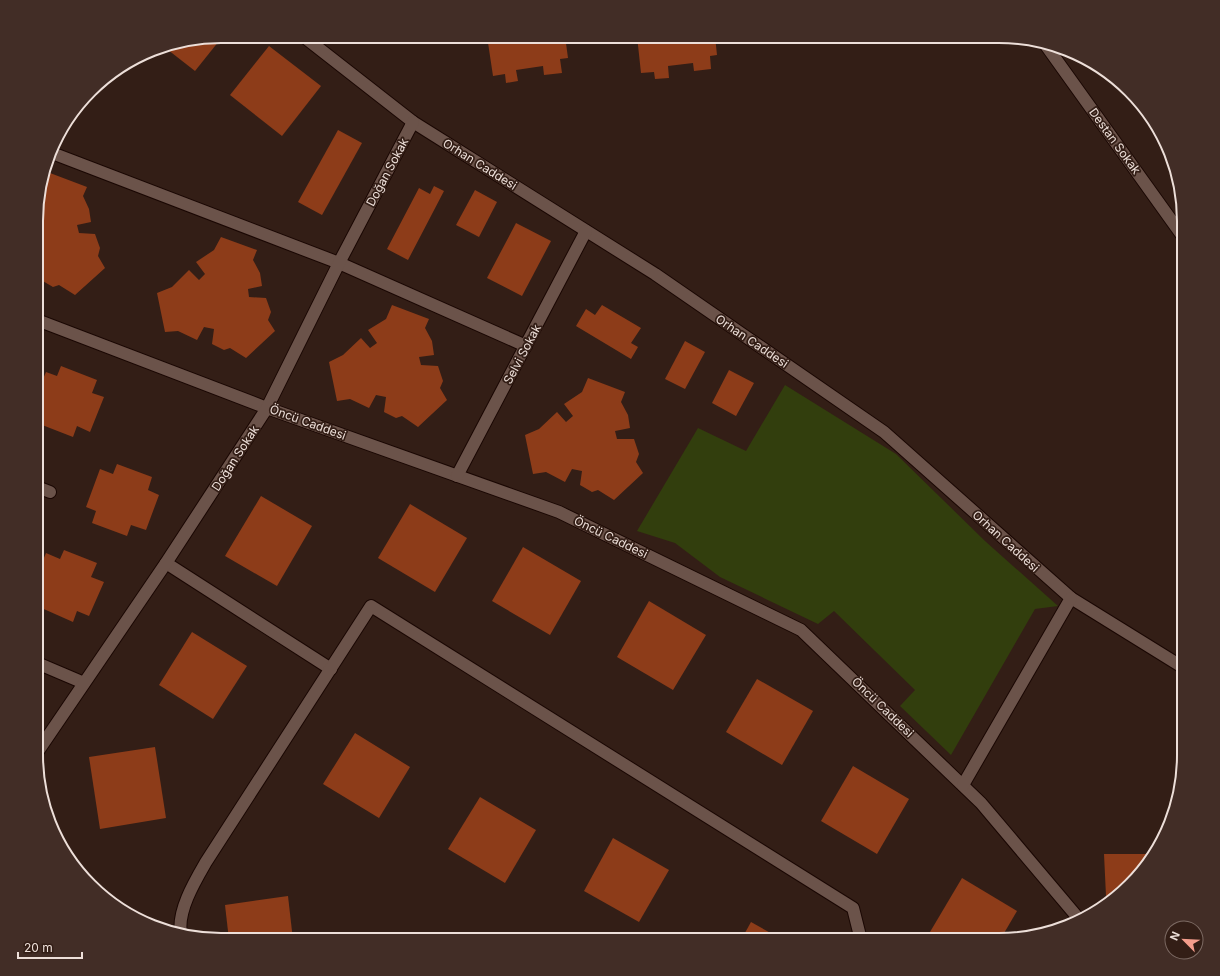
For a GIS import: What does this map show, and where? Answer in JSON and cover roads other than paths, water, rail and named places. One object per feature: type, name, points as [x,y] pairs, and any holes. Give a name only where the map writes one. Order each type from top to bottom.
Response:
[{"type":"street","name":"Orhan Caddesi","points":[[312,43],[413,122],[662,279],[884,432],[1071,598],[1177,664]]},
{"type":"street","name":"Destan Sokak","points":[[1051,51],[1177,228]]},
{"type":"street","name":"Doğan Sokak","points":[[43,744],[166,563],[267,408],[339,263],[413,122]]},
{"type":"street","points":[[56,155],[339,263],[526,346]]},
{"type":"street","name":"Selvi Sokak","points":[[457,476],[586,231]]},
{"type":"street","name":"Öncü Caddesi","points":[[43,322],[267,408],[559,512],[802,630],[981,803],[1076,916]]},
{"type":"street","points":[[43,489],[50,492]]},
{"type":"street","points":[[166,563],[330,669]]},
{"type":"street","points":[[963,785],[1071,598]]},
{"type":"street","points":[[180,928],[188,895],[206,862],[371,606],[853,908],[859,933]]},
{"type":"street","points":[[43,666],[84,683]]}]
